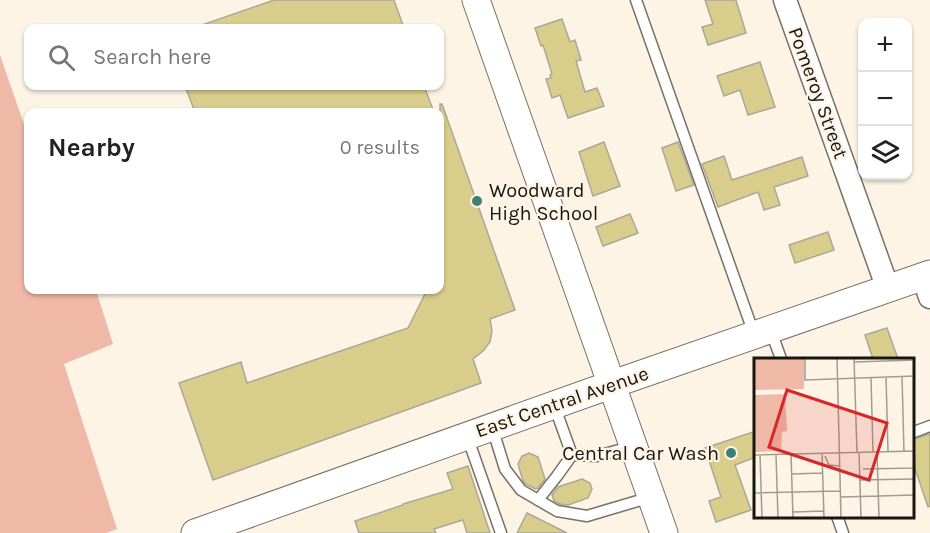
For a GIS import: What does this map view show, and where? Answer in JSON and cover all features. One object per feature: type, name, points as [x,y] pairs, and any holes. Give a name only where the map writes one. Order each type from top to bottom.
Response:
[{"type":"street","points":[[476,0],[664,533]]},
{"type":"street","name":"Pomeroy Street","points":[[785,0],[888,289]]},
{"type":"street","name":"East Central Avenue","points":[[203,532],[762,332],[888,289],[928,282]]},
{"type":"lane","points":[[636,0],[762,332],[780,358]]},
{"type":"lane","points":[[554,405],[572,455]]},
{"type":"lane","points":[[915,432],[930,426]]},
{"type":"lane","points":[[492,427],[506,469],[521,490],[557,511],[587,516],[652,497]]},
{"type":"lane","points":[[467,436],[501,533]]},
{"type":"lane","points":[[572,455],[597,456],[634,446]]},
{"type":"lane","points":[[538,500],[572,455]]},
{"type":"lane","points":[[838,518],[843,533]]},
{"type":"shaded area","points":[[0,55],[24,124],[24,294],[97,294],[113,344],[64,364],[117,529],[106,533],[0,533]]},
{"type":"building","points":[[274,0],[394,0],[403,24],[205,24]]},
{"type":"building","points":[[705,0],[736,0],[746,33],[708,45],[702,27],[713,24]]},
{"type":"building","points":[[562,19],[570,42],[575,40],[581,60],[576,61],[585,92],[597,88],[604,106],[568,118],[560,95],[552,98],[546,79],[551,78],[552,74],[535,28]]},
{"type":"building","points":[[760,62],[775,107],[748,115],[740,90],[724,96],[717,76]]},
{"type":"building","points":[[187,90],[426,90],[432,108],[193,108]]},
{"type":"building","points":[[444,110],[515,310],[490,319],[492,331],[490,342],[473,359],[481,383],[213,480],[179,383],[241,362],[247,383],[408,328],[425,294],[444,294]]},
{"type":"building","points":[[604,142],[620,186],[593,196],[579,152]]},
{"type":"building","points":[[678,142],[694,185],[676,191],[662,148]]},
{"type":"building","points":[[724,156],[732,180],[802,157],[808,176],[774,187],[780,205],[764,210],[758,192],[718,207],[702,164]]},
{"type":"building","points":[[630,214],[638,233],[603,246],[596,227]]},
{"type":"building","points":[[828,232],[834,250],[795,263],[789,245]]},
{"type":"building","points":[[887,328],[898,358],[873,358],[865,335]]},
{"type":"building","points":[[754,432],[754,458],[735,465],[751,510],[716,522],[709,501],[721,497],[705,448]]},
{"type":"building","points":[[930,434],[930,506],[928,507],[915,469],[915,439]]},
{"type":"building","points":[[529,453],[538,457],[545,479],[535,489],[523,481],[518,464],[522,456]]},
{"type":"building","points":[[468,466],[490,533],[467,533],[463,520],[434,529],[436,533],[359,533],[355,521],[453,489],[447,473]]},
{"type":"building","points":[[582,479],[590,483],[592,489],[588,498],[568,505],[554,501],[552,495],[558,487]]},
{"type":"building","points":[[527,513],[567,533],[517,533]]},
{"type":"place","name":"Woodward High School","points":[[477,201]]},
{"type":"place","name":"Central Car Wash","points":[[731,453]]}]
